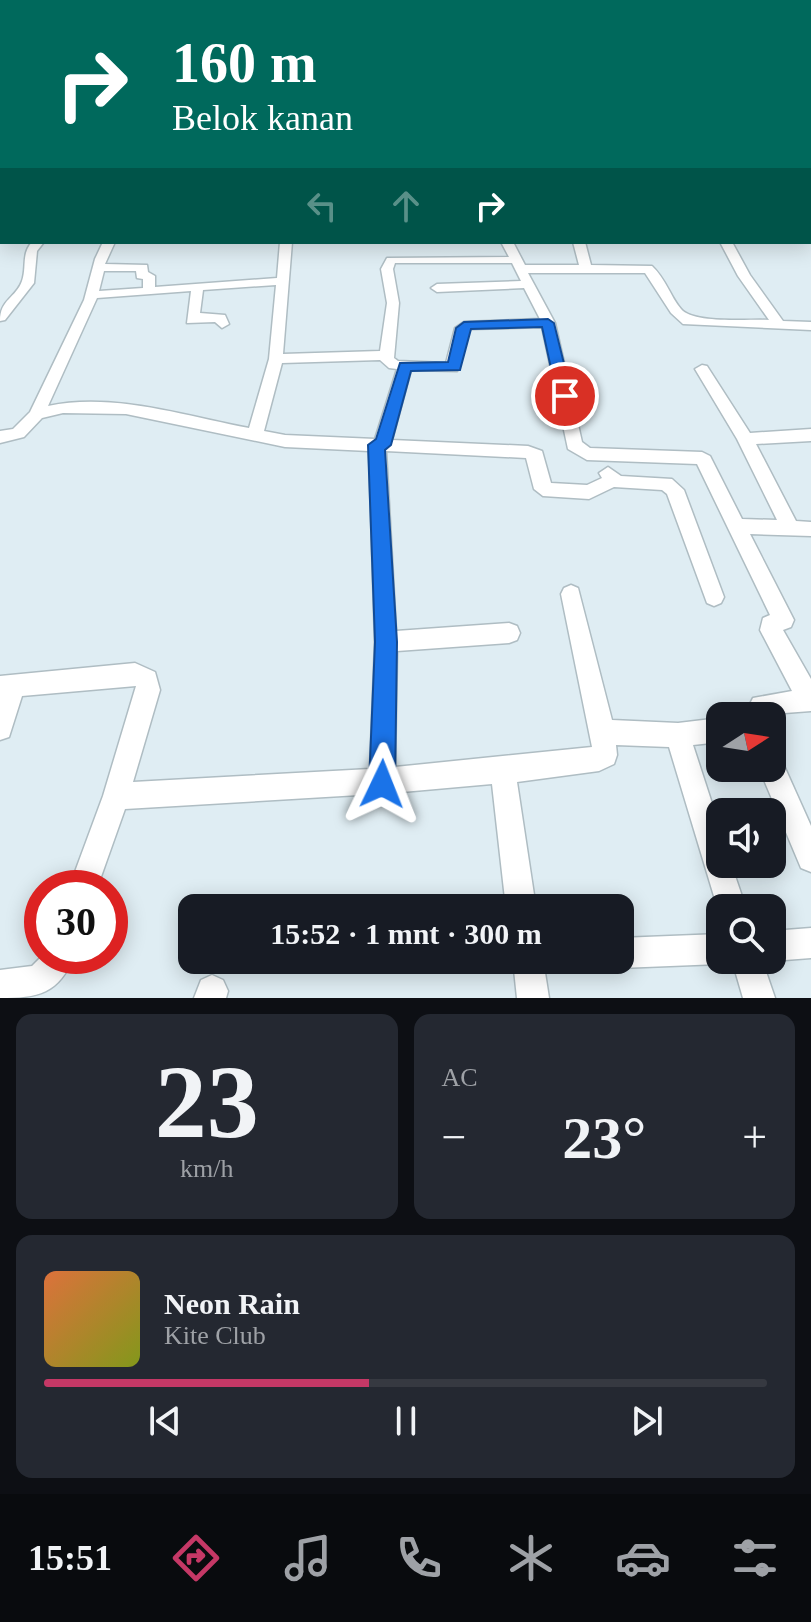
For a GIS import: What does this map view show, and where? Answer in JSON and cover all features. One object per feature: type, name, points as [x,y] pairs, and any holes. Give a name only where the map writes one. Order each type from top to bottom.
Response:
[{"type":"street","points":[[0,317],[28,283],[31,250],[36,244]]},
{"type":"street","points":[[0,437],[18,433],[37,414],[92,295],[108,244]]},
{"type":"street","points":[[255,436],[276,359],[286,244]]},
{"type":"street","points":[[508,244],[548,323],[574,445],[582,453],[700,457],[738,526],[783,620],[771,625],[771,630],[810,700],[786,703]]},
{"type":"street","points":[[580,244],[586,269]]},
{"type":"street","points":[[727,244],[744,276],[779,325]]},
{"type":"street","points":[[548,323],[469,325],[462,328],[455,367],[390,363],[387,355],[393,303],[388,263],[397,258],[446,254],[517,264],[648,269],[658,276],[677,314],[688,321],[811,326]]},
{"type":"street","points":[[99,268],[143,267],[141,275],[149,276],[149,290]]},
{"type":"street","points":[[92,295],[282,281]]},
{"type":"street","points":[[437,288],[528,284]]},
{"type":"street","points":[[198,286],[193,318],[220,318],[222,324]]},
{"type":"street","points":[[276,359],[387,355]]},
{"type":"street","points":[[382,784],[386,642],[380,445],[405,366]]},
{"type":"street","points":[[702,369],[745,439],[790,528]]},
{"type":"street","points":[[37,414],[63,408],[126,409],[164,414],[285,441],[533,453],[543,489],[589,492],[613,480],[666,484],[675,490],[714,597]]},
{"type":"street","points":[[745,439],[811,435]]},
{"type":"street","points":[[604,455],[609,477],[613,480]]},
{"type":"street","points":[[738,526],[811,529]]},
{"type":"street","points":[[116,796],[382,784],[599,759],[605,755],[603,732],[571,594]]},
{"type":"street","points":[[386,642],[509,633]]},
{"type":"street","points":[[0,728],[7,686],[135,674],[147,680],[148,690],[116,796],[89,870]]},
{"type":"street","points":[[603,732],[678,735],[706,732]]},
{"type":"street","points":[[678,735],[727,894]]},
{"type":"street","points":[[503,772],[519,894]]},
{"type":"street","points":[[778,782],[811,858]]},
{"type":"street","points":[[786,945],[811,943]]},
{"type":"street","points":[[634,952],[706,950]]},
{"type":"street","points":[[0,986],[28,983],[46,974]]},
{"type":"street","points":[[530,974],[533,998]]},
{"type":"street","points":[[751,974],[759,998]]},
{"type":"route","points":[[382,784],[386,642],[377,445],[382,445],[405,366],[455,367],[462,328],[469,325],[548,323],[565,396]]}]
